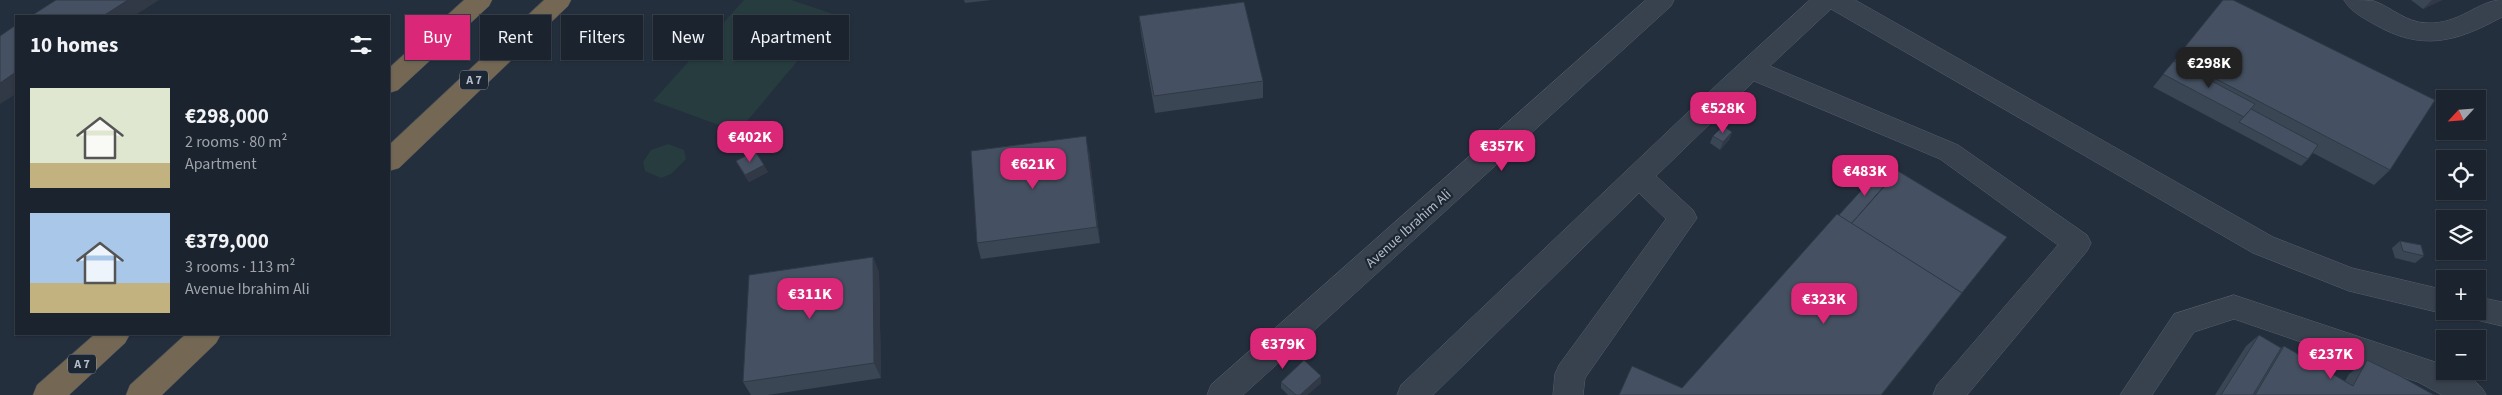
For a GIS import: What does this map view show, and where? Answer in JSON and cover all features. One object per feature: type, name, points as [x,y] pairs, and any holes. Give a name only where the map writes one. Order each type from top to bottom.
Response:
[{"type":"highway","points":[[390,83],[480,0]]},
{"type":"highway","name":"A 7","points":[[390,160],[558,0]]},
{"type":"highway","name":"A 7","points":[[48,395],[114,335]]},
{"type":"highway","points":[[141,395],[205,335]]},
{"type":"street","name":"Avenue Ibrahim Ali","points":[[1222,395],[1662,0]]},
{"type":"street","points":[[1412,395],[1751,69],[1826,0]]},
{"type":"street","points":[[1835,0],[2263,245],[2349,279],[2436,300]]},
{"type":"street","points":[[2356,0],[2386,22],[2420,32],[2452,30],[2502,7]]},
{"type":"street","points":[[1751,69],[1950,152],[2077,242],[1948,395]]},
{"type":"street","points":[[1568,395],[1570,374],[1683,218],[1639,176]]},
{"type":"street","points":[[2135,395],[2184,323],[2234,306],[2428,372],[2471,395]]},
{"type":"street","points":[[2486,311],[2502,314]]},
{"type":"green space","points":[[744,0],[791,0],[836,15],[733,15],[733,60],[798,60],[738,132],[653,101],[690,60],[723,60],[723,23]]},
{"type":"green space","points":[[668,144],[684,150],[686,159],[671,174],[661,178],[645,171],[643,162],[651,150]]},
{"type":"building","points":[[56,0],[128,0],[105,15],[33,15]]},
{"type":"building","points":[[2223,0],[2233,0],[2435,100],[2390,170],[2176,58]]},
{"type":"building","points":[[1244,2],[1263,81],[1154,96],[1139,16]]},
{"type":"building","points":[[15,26],[15,73],[0,83],[0,36]]},
{"type":"building","points":[[2174,61],[2255,104],[2244,117],[2163,74]]},
{"type":"building","points":[[2251,109],[2318,145],[2308,159],[2239,122]]},
{"type":"building","points":[[1723,126],[1732,132],[1723,142],[1713,136]]},
{"type":"building","points":[[1086,136],[1097,227],[977,243],[971,151]]},
{"type":"building","points":[[755,151],[764,165],[745,175],[736,161]]},
{"type":"building","points":[[1880,170],[1892,177],[1851,224],[1838,216]]},
{"type":"building","points":[[1898,171],[2007,237],[1962,293],[1851,224]]},
{"type":"building","points":[[1837,214],[1962,293],[1881,395],[1619,395],[1632,366],[1682,388]]},
{"type":"building","points":[[2400,241],[2421,245],[2424,256],[2403,251]]},
{"type":"building","points":[[873,257],[874,363],[743,382],[749,275]]},
{"type":"building","points":[[2259,335],[2281,348],[2253,395],[2221,395]]},
{"type":"building","points":[[2284,346],[2353,386],[2367,360],[2434,395],[2255,395]]},
{"type":"building","points":[[1304,360],[1321,376],[1300,395],[1296,395],[1281,382]]}]
